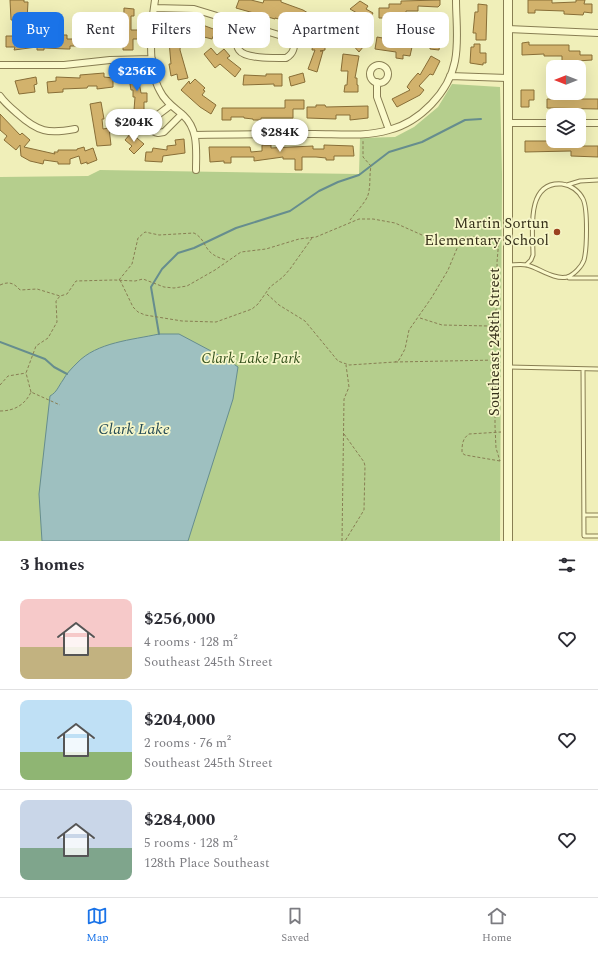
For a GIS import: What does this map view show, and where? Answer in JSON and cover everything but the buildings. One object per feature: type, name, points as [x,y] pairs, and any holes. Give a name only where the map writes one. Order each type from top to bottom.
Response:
[{"type":"street","points":[[155,0],[152,59],[154,75],[157,87],[161,94],[190,122],[196,134],[196,170]]},
{"type":"street","points":[[196,134],[363,134],[389,130],[414,118],[429,106],[441,92],[450,76],[455,61],[457,45],[456,0]]},
{"type":"street","name":"Southeast 248th Street","points":[[508,0],[508,432],[504,461],[508,541]]},
{"type":"street","points":[[154,8],[194,9],[213,15]]},
{"type":"street","points":[[240,24],[292,39],[294,45],[293,51],[286,58],[246,54],[239,51],[237,45],[240,24]]},
{"type":"street","points":[[508,29],[598,33]]},
{"type":"street","points":[[0,65],[64,64],[110,60],[152,59]]},
{"type":"street","points":[[450,76],[507,78]]},
{"type":"street","points":[[376,82],[377,97],[389,130]]},
{"type":"street","points":[[0,96],[29,124],[37,128],[56,132],[74,129]]},
{"type":"street","points":[[171,105],[151,120],[150,126],[153,131],[158,133],[164,132],[182,114]]},
{"type":"street","points":[[507,123],[546,123]]},
{"type":"street","points":[[586,123],[598,123]]},
{"type":"lane","points":[[526,265],[531,260],[533,255],[533,212],[538,194],[551,186],[559,184],[568,185],[580,181],[598,180]]},
{"type":"lane","points":[[567,277],[579,268],[584,260],[585,207],[580,194],[568,185]]},
{"type":"lane","points":[[508,265],[526,265],[555,276],[598,278]]},
{"type":"lane","points":[[508,363],[598,369]]},
{"type":"lane","points":[[583,369],[584,536],[598,536]]},
{"type":"lane","points":[[584,515],[598,515]]},
{"type":"path","points":[[350,221],[355,211],[368,196],[371,183],[371,166],[363,157],[363,134]]},
{"type":"path","points":[[0,285],[6,282],[11,283],[20,290],[37,289],[60,296],[67,294],[76,281],[134,281],[143,279],[164,287],[179,288],[187,286],[207,275],[241,252],[266,249],[299,239],[313,237],[338,228],[350,221],[365,218],[394,223],[416,234],[431,239],[466,237],[508,238]]},
{"type":"path","points":[[119,280],[132,264],[137,241],[142,234],[150,232],[159,235],[194,234],[199,237],[204,247],[212,256],[228,260]]},
{"type":"path","points":[[119,280],[133,307],[138,312],[145,315],[182,322],[216,322],[252,309],[267,294],[270,287],[283,277],[290,269],[313,237]]},
{"type":"path","points":[[395,362],[403,355],[406,334],[419,318],[448,270],[458,246],[466,237]]},
{"type":"path","points":[[499,238],[497,262],[498,304],[490,326],[491,336],[498,346],[498,360],[495,373],[496,448],[504,461]]},
{"type":"path","points":[[267,294],[279,305],[305,321],[338,361],[346,364],[498,360],[508,363]]},
{"type":"path","points":[[0,411],[17,408],[26,402],[31,392],[26,373],[36,346],[48,338],[57,322],[56,301],[60,296]]},
{"type":"path","points":[[419,318],[442,325],[490,326]]},
{"type":"path","points":[[342,541],[344,399],[349,382],[346,364]]},
{"type":"path","points":[[0,385],[8,376],[26,373]]},
{"type":"path","points":[[31,392],[60,405]]},
{"type":"path","points":[[504,461],[465,455],[462,453],[463,442],[469,434],[508,432]]},
{"type":"path","points":[[344,433],[364,462],[364,510],[345,541]]},
{"type":"green space","name":"Clark Lake Park","points":[[452,84],[500,87],[502,175],[500,541],[0,541],[0,177],[88,176],[100,170],[359,174],[360,138],[395,137],[414,127],[438,107]]},
{"type":"water","name":"Clark Lake","points":[[159,334],[179,334],[228,360],[238,367],[233,399],[188,541],[42,541],[39,494],[50,396],[56,391],[73,367],[94,350],[126,340]]},
{"type":"waterway","points":[[159,334],[151,287],[162,269],[178,253],[194,248],[236,228],[290,211],[319,191],[338,182],[359,175],[389,152],[422,142],[465,120],[481,119]]},
{"type":"waterway","points":[[0,342],[45,359],[54,367],[67,374]]},
{"type":"place","name":"Martin Sortun Elementary School","points":[[557,232]]}]
